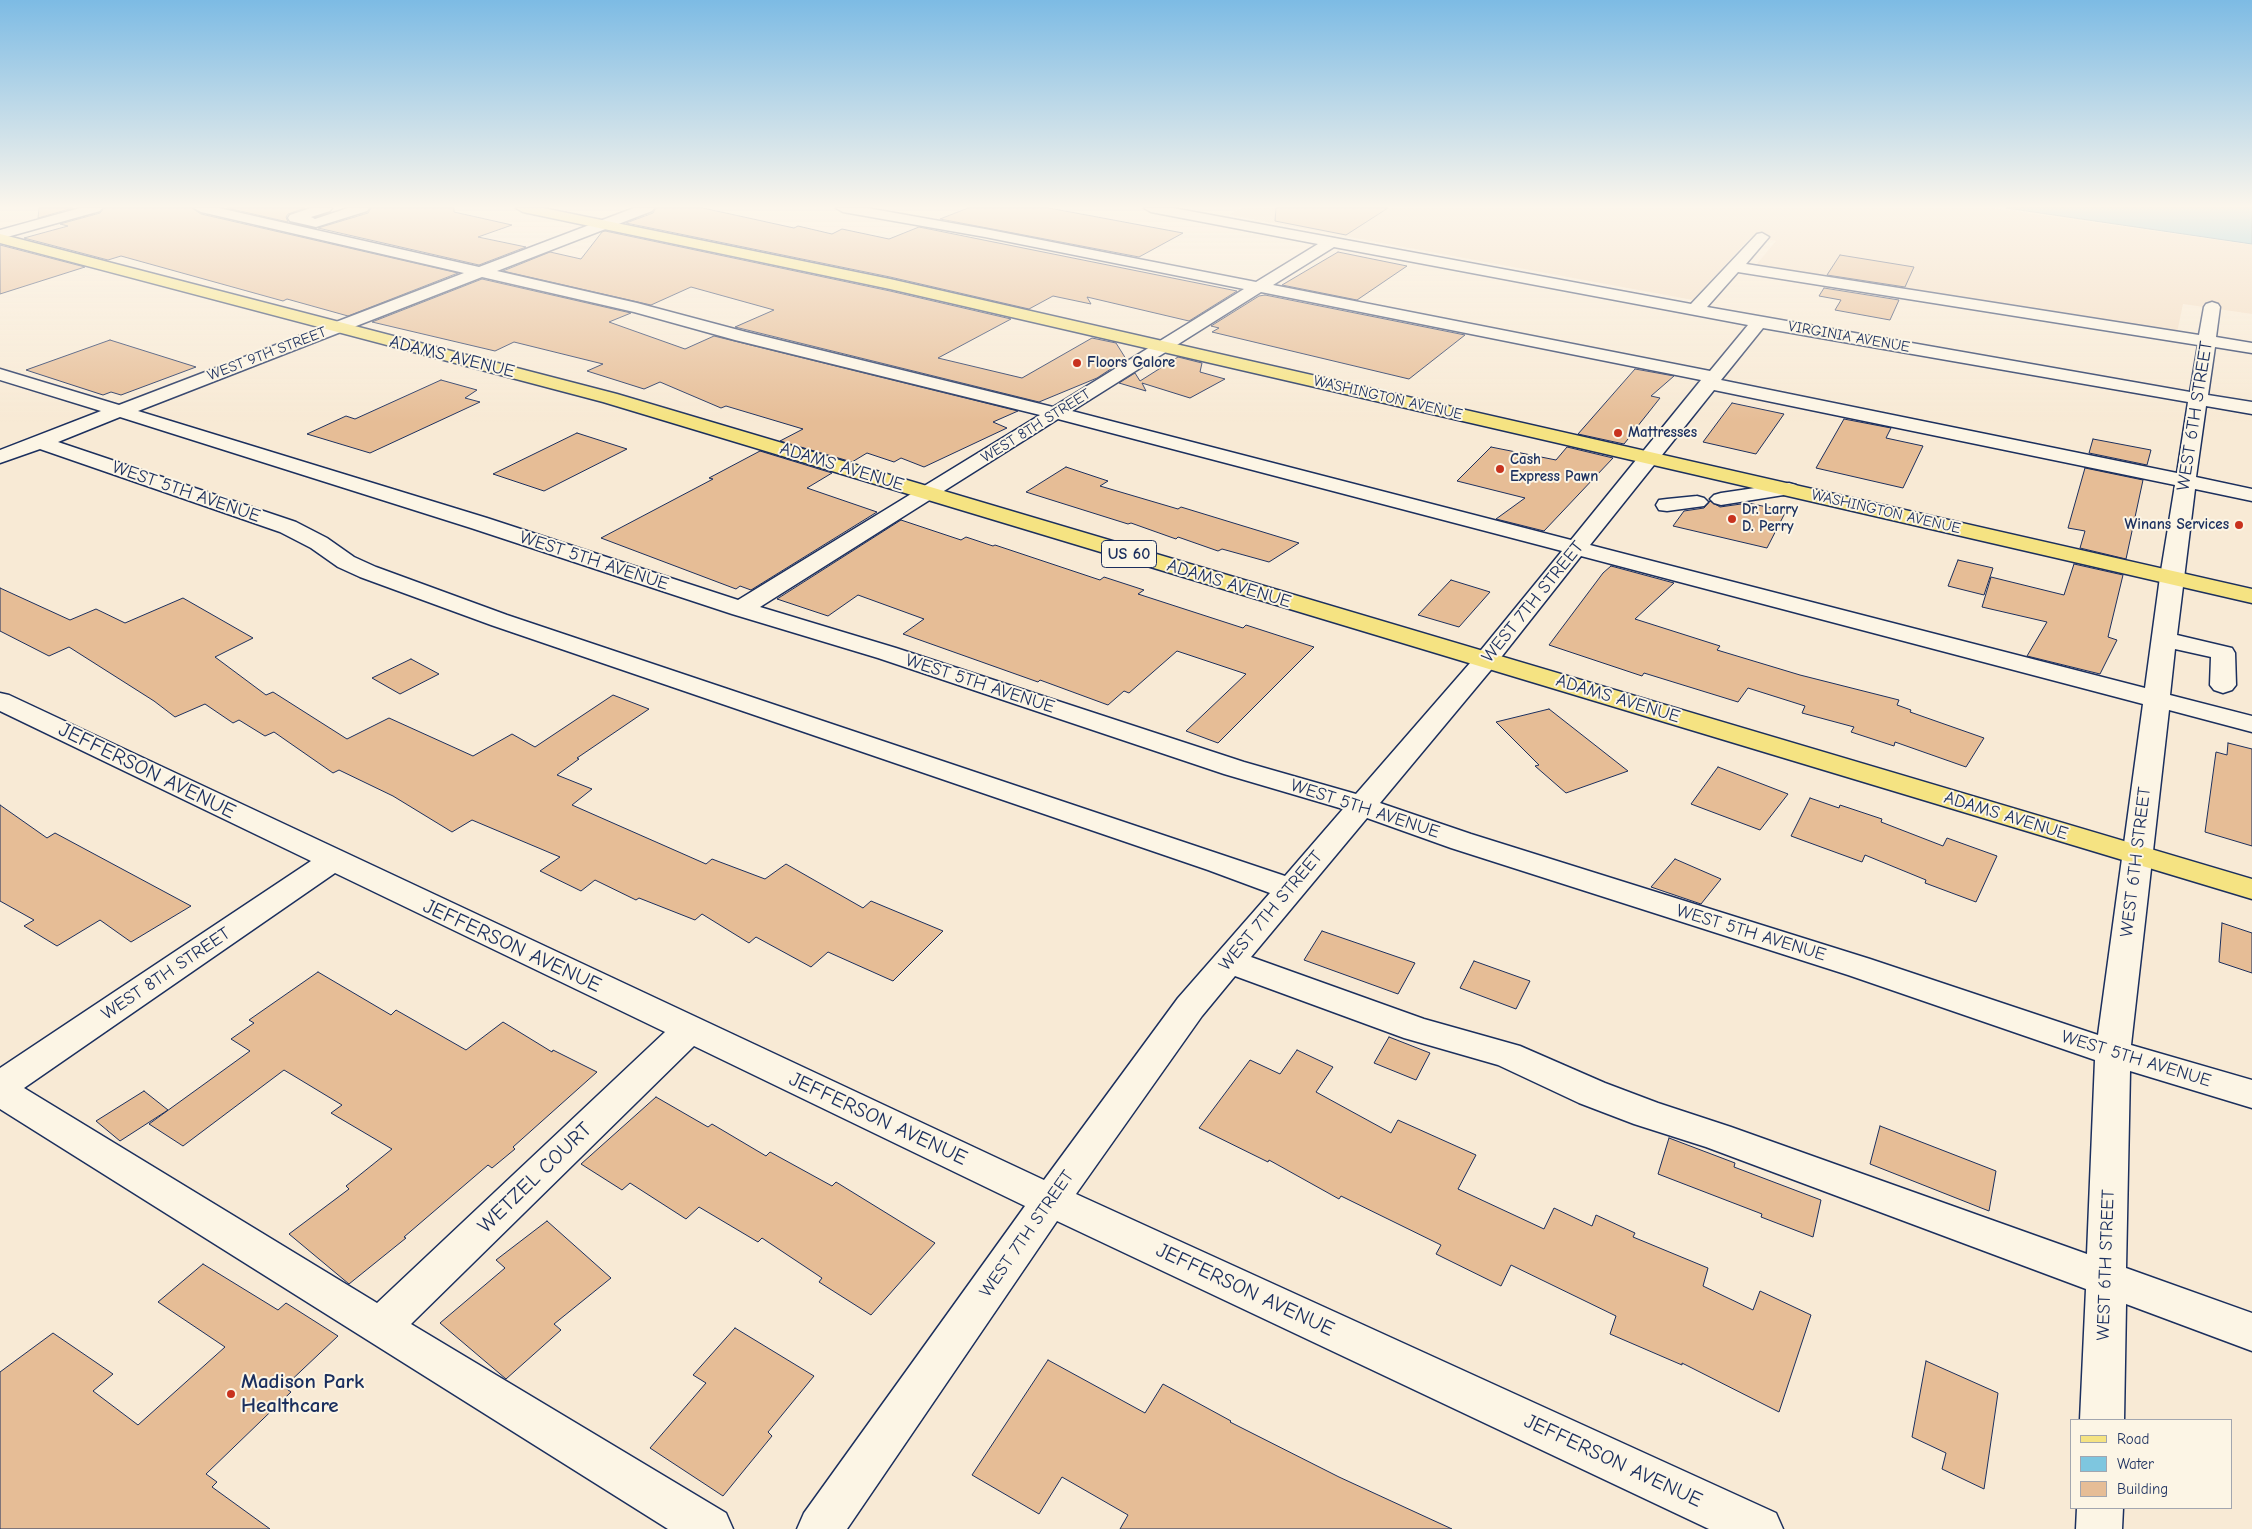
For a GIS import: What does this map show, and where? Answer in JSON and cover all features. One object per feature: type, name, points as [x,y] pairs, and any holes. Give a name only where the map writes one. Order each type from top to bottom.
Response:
[{"type":"main road","name":"ADAMS AVENUE","points":[[159,279],[610,398],[2252,889]]},
{"type":"main road","name":"WASHINGTON AVENUE","points":[[870,279],[2252,596]]},
{"type":"street","name":"WEST 9TH STREET","points":[[0,457],[461,279]]},
{"type":"street","points":[[512,279],[637,308],[741,336],[1056,413],[2252,724]]},
{"type":"street","points":[[1219,279],[1710,380],[2252,495]]},
{"type":"street","name":"WEST 8TH STREET","points":[[740,609],[1270,279]]},
{"type":"street","name":"VIRGINIA AVENUE","points":[[1531,279],[1759,322],[2252,408]]},
{"type":"street","points":[[1695,310],[1724,279]]},
{"type":"street","points":[[1814,279],[2252,348]]},
{"type":"street","name":"WEST 6TH STREET","points":[[2102,1419],[2113,1052],[2157,699],[2170,577],[2212,307]]},
{"type":"street","name":"WEST 7TH STREET","points":[[820,1529],[1050,1200],[1190,1007],[1486,660],[1710,380],[1759,322]]},
{"type":"street","points":[[0,374],[116,412]]},
{"type":"street","name":"WEST 5TH AVENUE","points":[[116,412],[479,524],[740,609],[914,662],[1234,768],[1328,794],[1470,844],[1859,967],[2065,1038],[2252,1094]]},
{"type":"street","name":"WEST 5TH AVENUE","points":[[0,444],[30,445],[288,527],[319,543],[346,562],[368,572],[499,620],[891,754],[1219,863],[1290,889]]},
{"type":"street","points":[[1721,499],[1789,489]]},
{"type":"street","points":[[1667,506],[1697,502]]},
{"type":"street","points":[[2164,639],[2223,647],[2223,685]]},
{"type":"street","name":"JEFFERSON AVENUE","points":[[0,701],[1050,1200],[1760,1529]]},
{"type":"street","name":"WEST 8TH STREET","points":[[0,1086],[332,860]]},
{"type":"street","points":[[1229,960],[1416,1029],[1508,1055],[1583,1089],[1638,1110],[1718,1137],[2252,1332]]},
{"type":"street","name":"WETZEL COURT","points":[[380,1328],[690,1030]]},
{"type":"street","points":[[0,1091],[380,1328],[710,1529]]},
{"type":"street","points":[[2100,1509],[2100,1529]]},
{"type":"shaded area","points":[[1580,279],[1712,279],[1693,300]]},
{"type":"shaded area","points":[[1839,279],[2252,279],[2252,314],[2183,304],[2177,333]]},
{"type":"building","points":[[0,279],[46,279],[0,294]]},
{"type":"building","points":[[205,279],[442,279],[348,316],[287,299],[283,301]]},
{"type":"building","points":[[484,279],[631,313],[609,322],[685,349],[714,336],[1018,411],[993,422],[1007,428],[924,467],[901,458],[894,462],[867,453],[852,462],[780,441],[803,429],[726,406],[721,408],[660,382],[644,389],[587,371],[603,364],[514,342],[495,351],[372,322]]},
{"type":"building","points":[[539,279],[835,279],[1011,319],[938,358],[1022,378],[1092,338],[1116,343],[1126,359],[1097,378],[1039,402],[735,327],[774,310],[691,287],[651,305]]},
{"type":"building","points":[[900,279],[1179,279],[1237,291],[1189,321],[1087,297],[1091,304],[1053,296],[1029,309]]},
{"type":"building","points":[[1292,279],[1387,279],[1357,300],[1282,285]]},
{"type":"building","points":[[1855,279],[1908,279],[1905,287]]},
{"type":"building","points":[[1824,288],[1899,300],[1890,320],[1835,310],[1841,300],[1819,296]]},
{"type":"building","points":[[1265,295],[1465,335],[1409,379],[1212,332],[1219,328],[1211,326],[1259,296]]},
{"type":"building","points":[[110,340],[196,367],[121,395],[111,392],[103,395],[26,370]]},
{"type":"building","points":[[1178,357],[1202,363],[1200,372],[1225,379],[1190,398],[1142,383],[1146,391],[1119,383],[1135,373],[1140,381]]},
{"type":"building","points":[[1635,369],[1674,376],[1651,396],[1660,398],[1637,427],[1633,426],[1636,429],[1624,444],[1578,434]]},
{"type":"building","points":[[441,380],[477,390],[465,398],[480,402],[370,453],[307,434],[346,416],[355,419]]},
{"type":"building","points":[[1732,403],[1784,414],[1756,454],[1703,442]]},
{"type":"building","points":[[1844,419],[1891,428],[1886,438],[1923,446],[1903,488],[1816,468]]},
{"type":"building","points":[[577,433],[627,449],[544,491],[493,474]]},
{"type":"building","points":[[2093,439],[2151,450],[2147,465],[2089,453]]},
{"type":"building","points":[[1491,447],[1556,460],[1567,447],[1613,458],[1544,531],[1496,519],[1525,498],[1457,481]]},
{"type":"building","points":[[760,451],[832,473],[807,488],[877,512],[751,590],[740,586],[736,589],[601,538],[713,479],[709,478]]},
{"type":"building","points":[[1066,467],[1108,481],[1100,486],[1178,509],[1181,507],[1299,543],[1269,562],[1222,549],[1218,551],[1178,537],[1176,539],[1131,523],[1128,524],[1026,492]]},
{"type":"building","points":[[2085,468],[2143,480],[2126,559],[2080,548],[2085,531],[2068,528]]},
{"type":"building","name":"Dr. Larry D. Perry","points":[[1710,501],[1720,507],[1748,503],[1786,511],[1767,548],[1673,526],[1684,511],[1704,508]]},
{"type":"building","points":[[901,520],[961,540],[966,537],[995,545],[1100,580],[1104,577],[1144,590],[1138,594],[1243,628],[1246,625],[1314,647],[1218,743],[1186,731],[1246,674],[1177,651],[1129,693],[1124,691],[1108,705],[903,634],[924,619],[858,595],[828,616],[777,599]]},
{"type":"building","points":[[1958,560],[1993,568],[1984,595],[1948,586]]},
{"type":"building","points":[[2074,564],[2123,575],[2108,637],[2117,640],[2100,674],[2027,656],[2047,622],[1982,607],[1991,577],[2064,595]]},
{"type":"building","points":[[1611,566],[1674,583],[1635,619],[1720,646],[1717,650],[1800,675],[1899,700],[1897,705],[1911,710],[1910,712],[1984,738],[1966,767],[1895,742],[1894,746],[1851,732],[1854,727],[1802,713],[1805,706],[1748,688],[1738,702],[1644,673],[1642,676],[1549,645],[1603,573]]},
{"type":"building","points":[[1451,580],[1490,592],[1459,627],[1418,615]]},
{"type":"building","points":[[0,588],[70,620],[96,609],[125,623],[183,598],[253,638],[215,657],[266,695],[273,692],[347,739],[389,718],[473,756],[512,734],[535,747],[613,695],[649,709],[577,758],[579,759],[557,775],[592,789],[572,805],[706,864],[712,859],[765,879],[786,864],[863,908],[871,901],[943,931],[893,981],[828,952],[811,967],[756,937],[749,943],[702,914],[695,920],[639,898],[636,900],[595,880],[581,891],[540,871],[560,857],[472,820],[452,832],[393,796],[339,770],[333,773],[274,732],[265,736],[239,720],[233,723],[205,704],[175,717],[154,701],[69,647],[49,656],[0,631]]},
{"type":"building","points":[[411,659],[439,674],[400,694],[372,678]]},
{"type":"building","points":[[1549,709],[1628,771],[1566,793],[1535,766],[1539,765],[1496,722]]},
{"type":"building","points":[[2228,743],[2252,749],[2252,846],[2205,832],[2216,752],[2227,755]]},
{"type":"building","points":[[1718,767],[1788,794],[1760,830],[1691,804]]},
{"type":"building","points":[[1810,798],[1839,808],[1840,805],[1882,819],[1881,822],[1943,846],[1947,838],[1997,856],[1976,902],[1925,883],[1926,880],[1865,855],[1862,862],[1791,836]]},
{"type":"building","points":[[0,805],[47,838],[55,833],[191,906],[131,942],[100,920],[57,946],[24,926],[34,920],[0,901]]},
{"type":"building","points":[[1675,859],[1721,879],[1701,904],[1651,887]]},
{"type":"building","points":[[2222,923],[2252,933],[2252,973],[2219,962]]},
{"type":"building","points":[[1322,931],[1415,963],[1398,994],[1304,960]]},
{"type":"building","points":[[1474,961],[1530,981],[1516,1009],[1460,988]]},
{"type":"building","points":[[318,972],[391,1015],[396,1010],[466,1050],[503,1022],[552,1052],[553,1050],[597,1072],[513,1147],[515,1149],[492,1168],[488,1165],[404,1237],[406,1238],[349,1284],[289,1234],[349,1189],[346,1186],[392,1149],[331,1113],[342,1105],[284,1070],[183,1146],[149,1124],[250,1051],[231,1039],[254,1023],[249,1020]]},
{"type":"building","points":[[1389,1037],[1430,1053],[1416,1080],[1374,1063]]},
{"type":"building","points":[[1297,1050],[1333,1067],[1316,1092],[1391,1133],[1398,1120],[1476,1155],[1458,1189],[1544,1229],[1554,1208],[1592,1226],[1596,1215],[1635,1233],[1633,1237],[1708,1268],[1703,1286],[1753,1310],[1760,1291],[1811,1315],[1779,1412],[1682,1363],[1682,1365],[1610,1334],[1616,1316],[1511,1265],[1501,1286],[1436,1254],[1441,1245],[1341,1196],[1339,1199],[1269,1160],[1268,1162],[1199,1128],[1250,1060],[1280,1074]]},
{"type":"building","points":[[144,1091],[168,1110],[120,1141],[96,1121]]},
{"type":"building","points":[[656,1097],[708,1127],[712,1124],[766,1156],[770,1152],[832,1186],[836,1182],[935,1243],[871,1315],[819,1282],[822,1278],[762,1238],[758,1242],[699,1207],[686,1219],[630,1183],[622,1190],[581,1164]]},
{"type":"building","points":[[1880,1126],[1996,1171],[1989,1211],[1870,1164]]},
{"type":"building","points":[[1669,1138],[1735,1163],[1734,1167],[1821,1200],[1813,1237],[1761,1217],[1762,1214],[1658,1174]]},
{"type":"building","points":[[547,1221],[611,1278],[554,1324],[561,1330],[506,1379],[440,1323],[505,1268],[496,1260]]},
{"type":"building","name":"Madison Park Healthcare","points":[[203,1264],[278,1310],[286,1303],[338,1336],[284,1387],[291,1392],[206,1474],[217,1482],[212,1487],[270,1529],[0,1529],[0,1372],[53,1333],[113,1374],[93,1391],[138,1425],[225,1347],[158,1302]]},
{"type":"building","points":[[735,1328],[814,1376],[768,1432],[772,1436],[723,1496],[650,1448],[706,1383],[693,1375]]},
{"type":"building","points":[[1048,1360],[1145,1413],[1163,1384],[1230,1422],[1339,1477],[1452,1529],[1120,1529],[1128,1515],[1062,1477],[1039,1514],[972,1475]]},
{"type":"building","points":[[1926,1361],[1998,1393],[1984,1489],[1942,1469],[1946,1453],[1912,1437]]},
{"type":"place","name":"Floors Galore","points":[[1077,363]]},
{"type":"place","name":"Mattresses","points":[[1618,433]]},
{"type":"place","name":"Cash Express Pawn","points":[[1500,469]]},
{"type":"place","name":"Dr. Larry D. Perry","points":[[1732,519]]},
{"type":"place","name":"Winans Services","points":[[2239,525]]},
{"type":"place","name":"Madison Park Healthcare","points":[[231,1394]]}]
